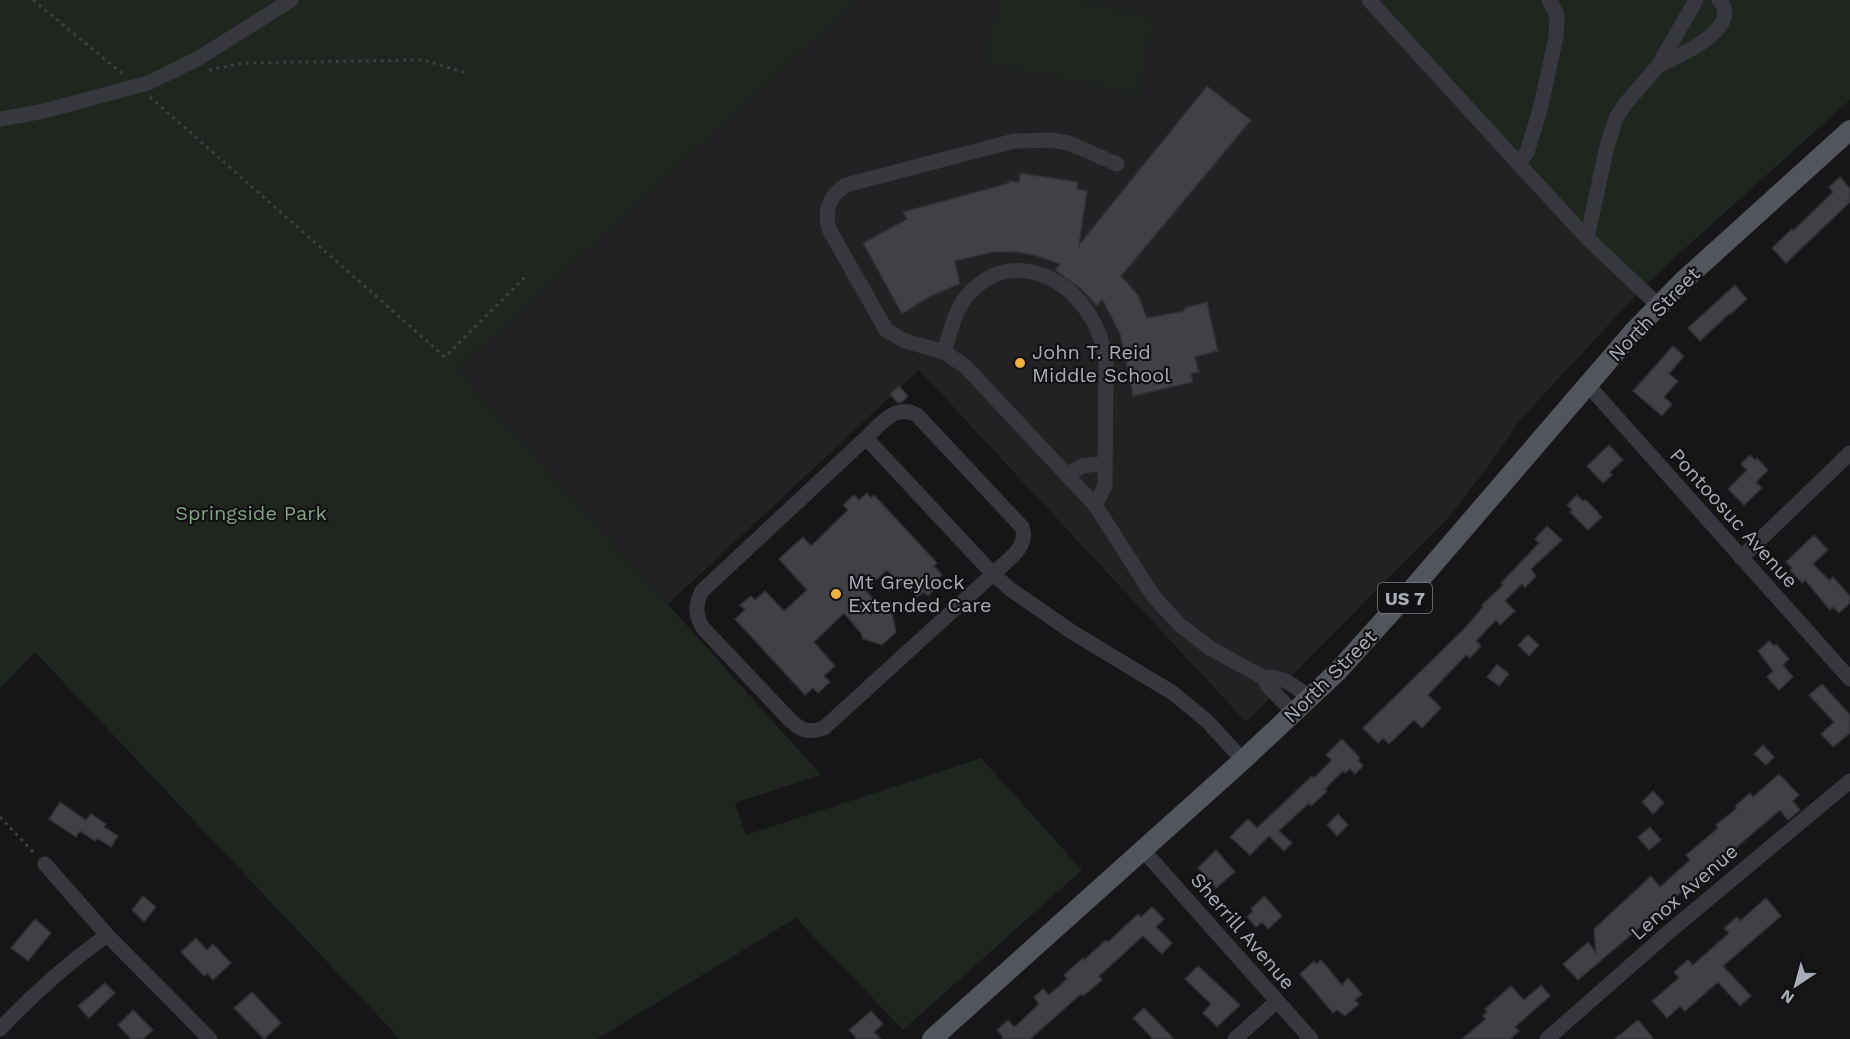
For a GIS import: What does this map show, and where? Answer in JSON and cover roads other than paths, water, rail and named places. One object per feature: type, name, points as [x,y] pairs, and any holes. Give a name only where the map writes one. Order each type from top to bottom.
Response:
[{"type":"main road","name":"North Street","points":[[932,1039],[1310,698],[1388,618],[1587,384],[1658,305],[1850,130]]},
{"type":"street","points":[[0,119],[44,111],[148,82],[199,58],[291,0]]},
{"type":"street","points":[[1369,0],[1587,238],[1658,305]]},
{"type":"street","points":[[1518,163],[1527,152],[1540,110],[1556,37],[1557,15],[1549,0]]},
{"type":"street","points":[[1658,66],[1709,39],[1720,26],[1725,13],[1723,4],[1719,0]]},
{"type":"street","points":[[1587,238],[1607,146],[1616,118],[1658,66],[1698,1]]},
{"type":"street","points":[[1117,164],[1069,143],[1052,140],[1014,141],[846,185],[836,191],[830,201],[826,212],[829,229],[880,321],[894,336],[944,352],[965,366],[1095,505],[1154,597],[1180,625],[1210,648],[1264,678],[1267,685],[1294,713]]},
{"type":"street","points":[[944,352],[960,306],[982,281],[998,272],[1011,270],[1039,273],[1065,288],[1086,308],[1094,321],[1106,358],[1105,486],[1095,505]]},
{"type":"street","name":"Pontoosuc Avenue","points":[[1587,384],[1850,679]]},
{"type":"street","points":[[909,411],[922,419],[1022,527],[1025,534],[1020,547],[993,574],[824,728],[814,732],[804,731],[791,721],[704,628],[698,619],[696,610],[702,591],[894,412],[909,411]]},
{"type":"street","points":[[866,438],[993,574],[1010,589],[1055,621],[1179,698],[1207,721],[1243,760]]},
{"type":"street","points":[[1741,558],[1850,453]]},
{"type":"street","points":[[1068,474],[1082,466],[1106,463]]},
{"type":"street","points":[[1264,678],[1272,676],[1291,684],[1310,698]]},
{"type":"street","name":"Lenox Avenue","points":[[1547,1039],[1670,931],[1850,781]]},
{"type":"street","name":"Sherrill Avenue","points":[[1143,850],[1214,927],[1311,1039]]},
{"type":"street","points":[[45,864],[107,934],[210,1039]]},
{"type":"street","points":[[0,1029],[73,959],[107,934]]},
{"type":"street","points":[[1235,1039],[1277,1001]]},
{"type":"place","name":"John T. Reid Middle School","points":[[1020,363]]},
{"type":"place","name":"Mt Greylock Extended Care","points":[[836,594]]},
{"type":"park label","name":"Springside Park","points":[[251,513]]}]
